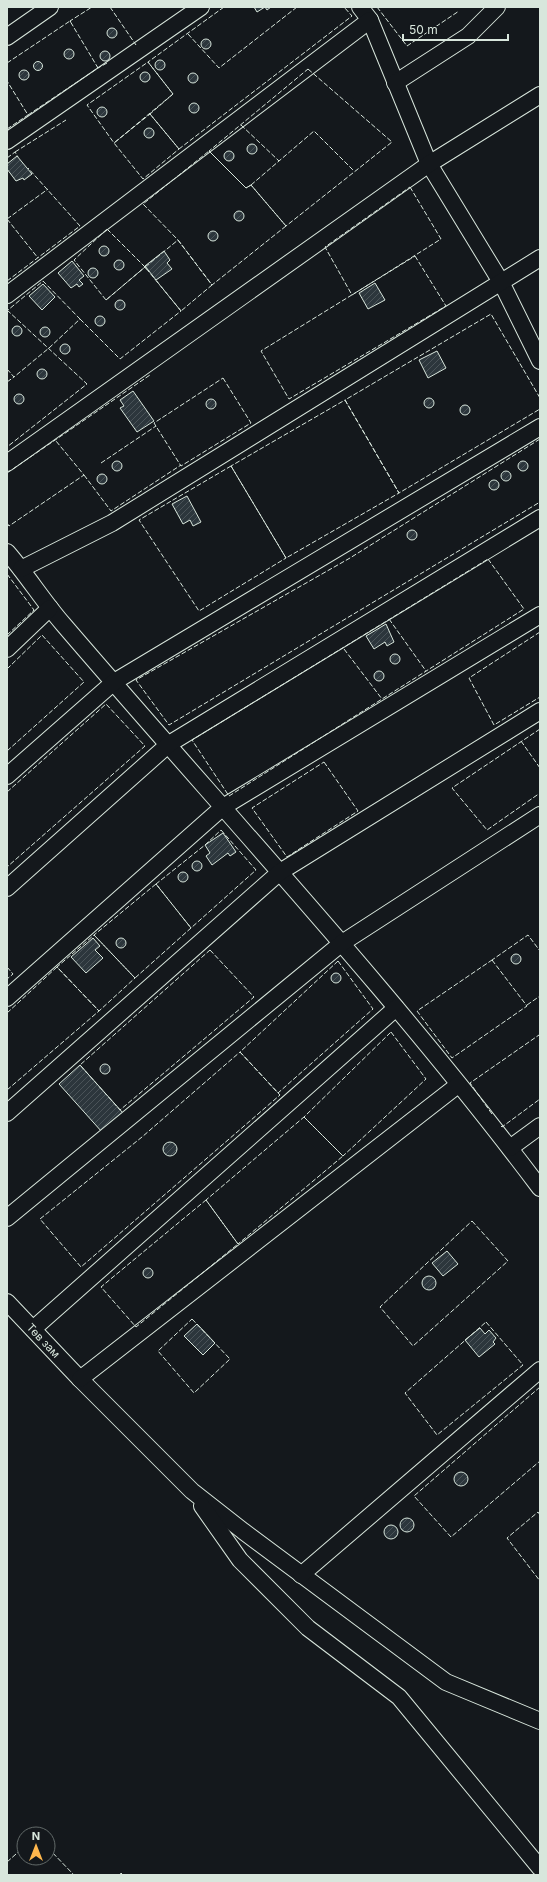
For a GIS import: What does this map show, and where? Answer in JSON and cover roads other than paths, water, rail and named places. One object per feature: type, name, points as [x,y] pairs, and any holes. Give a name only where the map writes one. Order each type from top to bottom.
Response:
[{"type":"street","points":[[7,37],[50,7]]},
{"type":"street","points":[[7,141],[201,7]]},
{"type":"street","points":[[360,7],[370,20],[429,164],[501,282],[540,361]]},
{"type":"street","points":[[395,83],[468,36],[497,7]]},
{"type":"street","points":[[7,295],[370,20]]},
{"type":"street","points":[[7,462],[429,164],[540,95]]},
{"type":"street","points":[[21,569],[112,523],[540,258]]},
{"type":"street","points":[[7,776],[114,682],[540,427]]},
{"type":"street","points":[[7,888],[169,744],[540,518]]},
{"type":"street","points":[[7,552],[50,608],[342,943],[510,1148],[540,1188]]},
{"type":"street","points":[[7,649],[50,608]]},
{"type":"street","points":[[7,998],[223,807],[540,615]]},
{"type":"street","points":[[7,1113],[280,872],[540,711]]},
{"type":"street","points":[[7,1218],[342,943],[540,815]]},
{"type":"street","points":[[33,1329],[396,1008]]},
{"type":"street","points":[[80,1379],[458,1085]]},
{"type":"street","points":[[510,1148],[540,1126]]},
{"type":"street","name":"Төв зам","points":[[7,1302],[80,1379],[192,1491]]},
{"type":"street","points":[[302,1575],[540,1370]]},
{"type":"street","points":[[192,1491],[446,1682],[540,1720]]},
{"type":"street","points":[[192,1491],[240,1560],[308,1628],[400,1698],[540,1868]]}]
